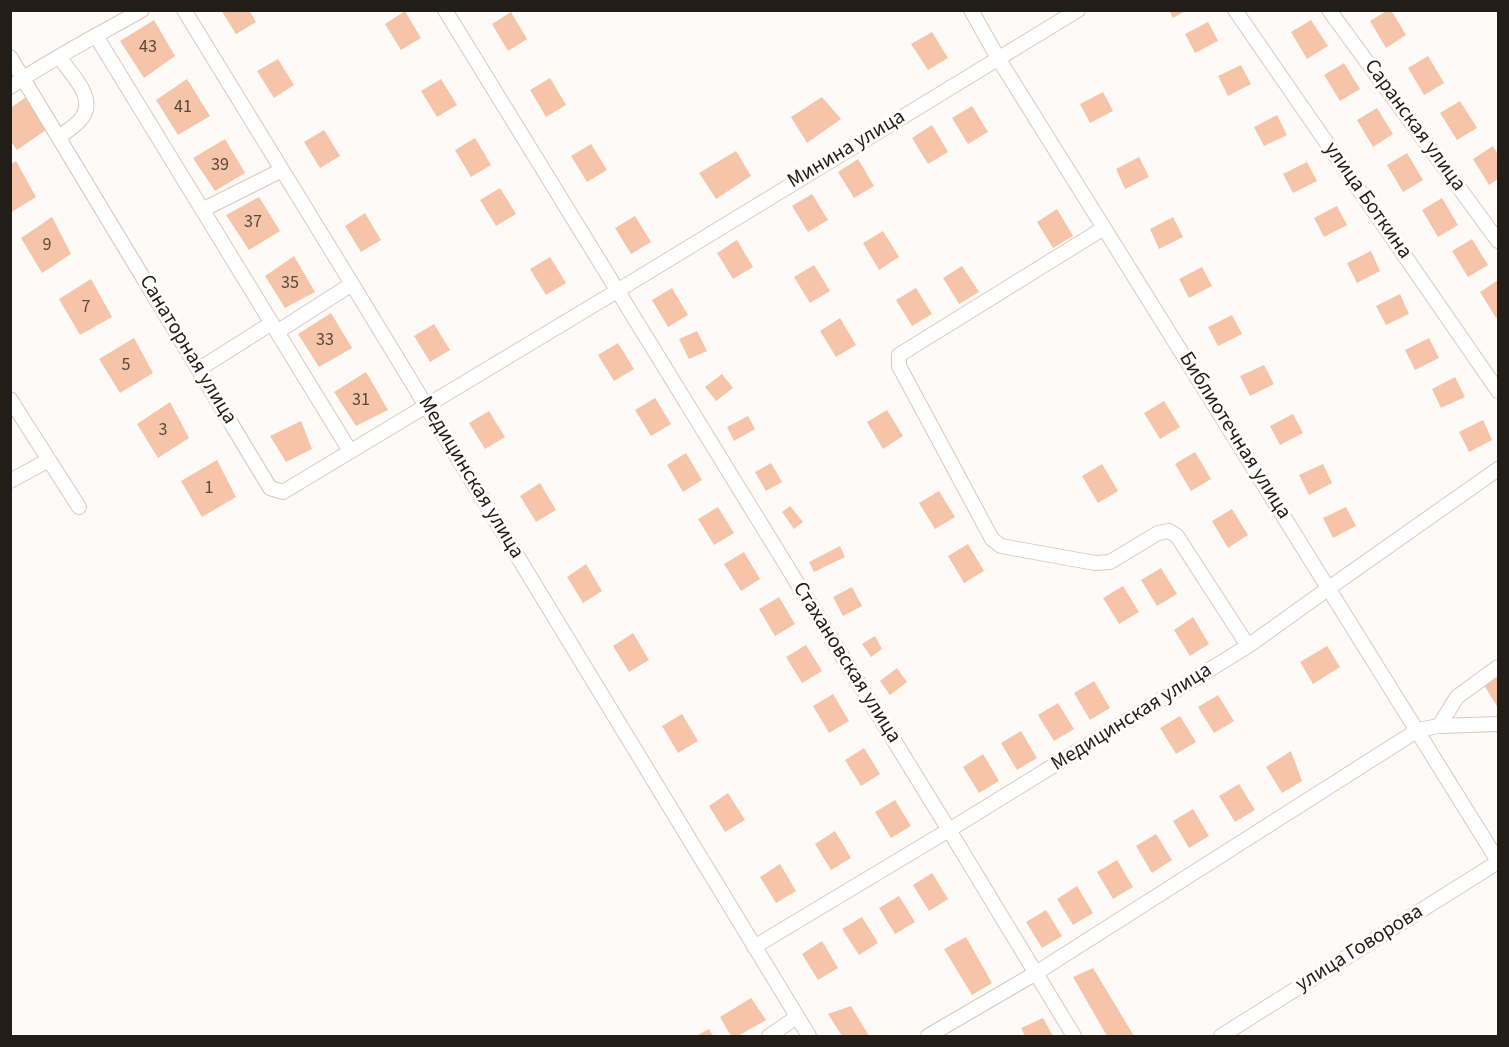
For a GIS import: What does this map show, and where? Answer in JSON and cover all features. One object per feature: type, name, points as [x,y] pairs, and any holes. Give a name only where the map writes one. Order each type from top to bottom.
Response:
[{"type":"street","points":[[10,87],[142,10]]},
{"type":"street","name":"Медицинская улица","points":[[184,10],[809,1036]]},
{"type":"street","points":[[445,10],[617,291]]},
{"type":"street","name":"Библиотечная улица","points":[[971,10],[998,58],[1498,861]]},
{"type":"street","name":"Минина улица","points":[[426,406],[1078,10]]},
{"type":"street","name":"улица Боткина","points":[[1235,10],[1498,391]]},
{"type":"street","name":"Саранская улица","points":[[1329,10],[1498,241]]},
{"type":"street","points":[[96,36],[350,451]]},
{"type":"street","name":"Санаторная улица","points":[[10,57],[270,488],[283,492],[426,406]]},
{"type":"street","points":[[59,57],[86,93],[87,108],[81,119],[59,137]]},
{"type":"street","points":[[202,210],[282,170]]},
{"type":"street","points":[[1104,228],[899,355],[899,366],[992,539],[1001,546],[1095,563],[1110,562],[1158,533],[1168,531],[1177,536],[1248,646]]},
{"type":"street","points":[[199,369],[352,284]]},
{"type":"street","name":"Стахановская улица","points":[[617,291],[1074,1036]]},
{"type":"street","points":[[10,399],[80,507]]},
{"type":"street","points":[[10,481],[49,460]]},
{"type":"street","name":"Медицинская улица","points":[[754,947],[1248,646],[1498,469]]},
{"type":"street","points":[[1439,726],[1457,698],[1498,668]]},
{"type":"street","points":[[928,1036],[1036,974],[1418,730],[1439,726],[1498,724]]},
{"type":"street","name":"улица Говорова","points":[[1221,1036],[1498,861]]},
{"type":"street","points":[[769,1036],[796,1017]]},
{"type":"building","points":[[221,10],[249,10],[256,22],[236,34]]},
{"type":"building","points":[[1169,10],[1187,10],[1173,18]]},
{"type":"building","points":[[1391,10],[1406,35],[1386,48],[1370,21]]},
{"type":"building","points":[[405,11],[421,38],[401,50],[385,24]]},
{"type":"building","points":[[511,12],[527,39],[508,51],[492,24]]},
{"type":"building","points":[[154,20],[175,56],[144,78],[120,41]]},
{"type":"building","points":[[1311,20],[1328,46],[1307,59],[1291,32]]},
{"type":"building","points":[[1208,22],[1218,41],[1195,53],[1185,34]]},
{"type":"building","points":[[932,32],[948,58],[928,70],[911,44]]},
{"type":"building","points":[[1428,56],[1444,83],[1424,95],[1408,68]]},
{"type":"building","points":[[278,59],[294,85],[274,98],[257,71]]},
{"type":"building","points":[[1344,63],[1360,89],[1340,101],[1324,75]]},
{"type":"building","points":[[1241,65],[1251,84],[1228,96],[1218,76]]},
{"type":"building","points":[[550,78],[566,105],[546,117],[530,90]]},
{"type":"building","points":[[187,79],[210,116],[178,135],[156,100]]},
{"type":"building","points":[[441,79],[457,105],[437,117],[421,91]]},
{"type":"building","points":[[1103,92],[1113,111],[1090,123],[1080,104]]},
{"type":"building","points":[[28,96],[46,130],[17,150],[10,140],[10,108]]},
{"type":"building","points":[[822,97],[841,119],[807,143],[791,117]]},
{"type":"building","points":[[1460,101],[1477,128],[1457,140],[1440,113]]},
{"type":"building","points":[[972,106],[988,132],[968,144],[952,118]]},
{"type":"building","points":[[1377,108],[1393,134],[1373,147],[1357,120]]},
{"type":"building","points":[[1277,115],[1287,135],[1264,146],[1254,127]]},
{"type":"building","points":[[932,125],[948,152],[928,164],[912,138]]},
{"type":"building","points":[[324,130],[340,156],[320,168],[304,142]]},
{"type":"building","points":[[475,138],[491,165],[471,177],[455,150]]},
{"type":"building","points":[[225,139],[245,173],[215,191],[193,158]]},
{"type":"building","points":[[591,144],[607,170],[587,182],[571,156]]},
{"type":"building","points":[[1493,146],[1498,155],[1498,179],[1489,185],[1473,159]]},
{"type":"building","points":[[736,151],[751,176],[716,199],[699,173]]},
{"type":"building","points":[[1407,153],[1423,180],[1403,192],[1387,165]]},
{"type":"building","points":[[1139,157],[1149,177],[1125,189],[1116,169]]},
{"type":"building","points":[[858,159],[874,186],[854,198],[838,172]]},
{"type":"building","points":[[16,161],[36,197],[10,213],[10,165]]},
{"type":"building","points":[[1307,162],[1317,181],[1293,193],[1283,174]]},
{"type":"building","points":[[500,188],[516,214],[496,226],[480,200]]},
{"type":"building","points":[[812,194],[828,220],[808,232],[792,206]]},
{"type":"building","points":[[259,197],[280,231],[249,250],[226,215]]},
{"type":"building","points":[[1442,198],[1458,225],[1438,237],[1422,210]]},
{"type":"building","points":[[1337,206],[1347,225],[1324,237],[1314,218]]},
{"type":"building","points":[[1057,209],[1073,236],[1053,248],[1037,222]]},
{"type":"building","points":[[365,213],[381,240],[361,252],[345,226]]},
{"type":"building","points":[[635,216],[651,242],[631,254],[615,228]]},
{"type":"building","points":[[52,217],[71,254],[42,273],[21,238]]},
{"type":"building","points":[[1173,217],[1183,237],[1159,249],[1150,229]]},
{"type":"building","points":[[883,231],[899,257],[879,270],[863,243]]},
{"type":"building","points":[[1472,239],[1488,265],[1468,277],[1452,251]]},
{"type":"building","points":[[737,240],[753,267],[733,279],[717,253]]},
{"type":"building","points":[[1371,251],[1380,271],[1357,283],[1347,263]]},
{"type":"building","points":[[294,256],[315,292],[285,308],[265,276]]},
{"type":"building","points":[[550,257],[566,283],[546,295],[530,269]]},
{"type":"building","points":[[814,265],[830,291],[810,303],[794,277]]},
{"type":"building","points":[[962,266],[979,292],[959,304],[943,278]]},
{"type":"building","points":[[1202,267],[1212,286],[1189,298],[1179,279]]},
{"type":"building","points":[[91,279],[112,317],[80,335],[59,299]]},
{"type":"building","points":[[1498,280],[1498,317],[1496,318],[1480,292]]},
{"type":"building","points":[[672,288],[688,315],[668,327],[652,300]]},
{"type":"building","points":[[916,288],[932,314],[912,326],[896,300]]},
{"type":"building","points":[[1400,294],[1409,314],[1386,325],[1376,306]]},
{"type":"building","points":[[331,313],[352,348],[319,367],[298,334]]},
{"type":"building","points":[[1232,315],[1242,334],[1218,346],[1208,327]]},
{"type":"building","points":[[840,318],[856,345],[836,357],[820,331]]},
{"type":"building","points":[[434,324],[450,350],[430,362],[414,336]]},
{"type":"building","points":[[697,331],[707,351],[689,359],[679,339]]},
{"type":"building","points":[[134,338],[153,373],[120,393],[99,359]]},
{"type":"building","points":[[1429,338],[1439,358],[1415,370],[1405,350]]},
{"type":"building","points":[[618,343],[634,369],[614,381],[598,355]]},
{"type":"building","points":[[1264,365],[1274,384],[1250,396],[1240,376]]},
{"type":"building","points":[[366,372],[388,410],[356,426],[334,392]]},
{"type":"building","points":[[722,374],[733,388],[716,401],[705,387]]},
{"type":"building","points":[[1455,377],[1465,397],[1441,408],[1432,389]]},
{"type":"building","points":[[655,398],[671,424],[651,436],[635,410]]},
{"type":"building","points":[[1164,401],[1180,427],[1160,439],[1144,413]]},
{"type":"building","points":[[170,402],[189,438],[158,458],[137,424]]},
{"type":"building","points":[[887,410],[903,436],[883,449],[867,422]]},
{"type":"building","points":[[489,411],[505,437],[485,449],[469,423]]},
{"type":"building","points":[[1293,414],[1303,433],[1280,445],[1270,426]]},
{"type":"building","points":[[748,416],[755,429],[734,441],[727,427]]},
{"type":"building","points":[[1483,420],[1492,440],[1469,452],[1459,432]]},
{"type":"building","points":[[301,421],[312,449],[286,462],[270,436]]},
{"type":"building","points":[[1195,452],[1211,479],[1191,491],[1175,464]]},
{"type":"building","points":[[686,453],[702,480],[683,492],[667,465]]},
{"type":"building","points":[[217,460],[236,497],[202,517],[181,481]]},
{"type":"building","points":[[771,463],[782,482],[766,491],[755,472]]},
{"type":"building","points":[[1102,464],[1118,491],[1098,503],[1082,476]]},
{"type":"building","points":[[1323,464],[1332,483],[1309,495],[1299,475]]},
{"type":"building","points":[[540,483],[556,510],[536,522],[520,496]]},
{"type":"building","points":[[939,491],[955,517],[935,529],[919,503]]},
{"type":"building","points":[[790,506],[803,522],[794,529],[782,512]]},
{"type":"building","points":[[718,507],[734,533],[714,545],[698,519]]},
{"type":"building","points":[[1346,507],[1356,526],[1333,538],[1323,518]]},
{"type":"building","points":[[1232,509],[1248,535],[1228,548],[1212,521]]},
{"type":"building","points":[[968,544],[984,571],[964,583],[948,556]]},
{"type":"building","points":[[840,546],[845,557],[814,572],[809,562]]},
{"type":"building","points":[[744,552],[760,579],[741,591],[724,564]]},
{"type":"building","points":[[586,564],[602,591],[583,603],[567,577]]},
{"type":"building","points":[[1161,568],[1177,594],[1157,606],[1141,580]]},
{"type":"building","points":[[1123,586],[1139,612],[1119,624],[1103,598]]},
{"type":"building","points":[[852,587],[862,606],[843,616],[833,597]]},
{"type":"building","points":[[779,597],[795,624],[775,636],[759,609]]},
{"type":"building","points":[[1193,617],[1209,644],[1190,656],[1174,630]]},
{"type":"building","points":[[633,633],[649,660],[629,672],[613,646]]},
{"type":"building","points":[[875,636],[882,649],[871,657],[862,644]]},
{"type":"building","points":[[806,645],[822,671],[802,683],[786,657]]},
{"type":"building","points":[[1327,646],[1340,667],[1313,684],[1300,662]]},
{"type":"building","points":[[897,668],[907,682],[890,695],[880,681]]},
{"type":"building","points":[[1498,675],[1498,708],[1484,685]]},
{"type":"building","points":[[1094,681],[1110,708],[1090,720],[1074,693]]},
{"type":"building","points":[[833,694],[849,721],[829,733],[813,706]]},
{"type":"building","points":[[1218,695],[1234,721],[1214,733],[1198,707]]},
{"type":"building","points":[[1058,703],[1074,729],[1054,741],[1038,715]]},
{"type":"building","points":[[682,714],[698,741],[678,753],[662,726]]},
{"type":"building","points":[[1180,716],[1196,742],[1176,754],[1160,728]]},
{"type":"building","points":[[1021,731],[1037,758],[1017,770],[1001,743]]},
{"type":"building","points":[[864,748],[880,774],[861,786],[845,760]]},
{"type":"building","points":[[1291,751],[1302,781],[1282,793],[1266,767]]},
{"type":"building","points":[[983,754],[999,781],[979,793],[963,767]]},
{"type":"building","points":[[1239,784],[1255,810],[1235,822],[1219,796]]},
{"type":"building","points":[[728,793],[745,820],[725,832],[709,806]]},
{"type":"building","points":[[895,800],[911,826],[891,838],[875,812]]},
{"type":"building","points":[[1193,809],[1209,836],[1189,848],[1173,821]]},
{"type":"building","points":[[835,831],[851,858],[831,870],[815,844]]},
{"type":"building","points":[[1156,834],[1172,860],[1152,873],[1136,846]]},
{"type":"building","points":[[1117,860],[1133,887],[1113,899],[1097,872]]},
{"type":"building","points":[[780,864],[796,891],[776,903],[760,877]]},
{"type":"building","points":[[932,873],[948,899],[929,911],[913,885]]},
{"type":"building","points":[[1077,886],[1093,913],[1073,925],[1057,899]]},
{"type":"building","points":[[899,896],[915,922],[895,934],[879,908]]},
{"type":"building","points":[[1046,910],[1062,936],[1042,948],[1026,922]]},
{"type":"building","points":[[862,917],[878,943],[859,955],[842,929]]},
{"type":"building","points":[[966,937],[992,983],[972,995],[944,949]]},
{"type":"building","points":[[822,941],[838,968],[818,980],[802,954]]},
{"type":"building","points":[[1093,968],[1134,1036],[1107,1036],[1073,977]]},
{"type":"building","points":[[751,998],[766,1020],[738,1036],[731,1036],[720,1017]]},
{"type":"building","points":[[851,1006],[869,1036],[842,1036],[828,1014]]},
{"type":"building","points":[[1043,1018],[1053,1036],[1025,1036],[1021,1028]]},
{"type":"building","points":[[709,1029],[713,1036],[696,1036]]}]
